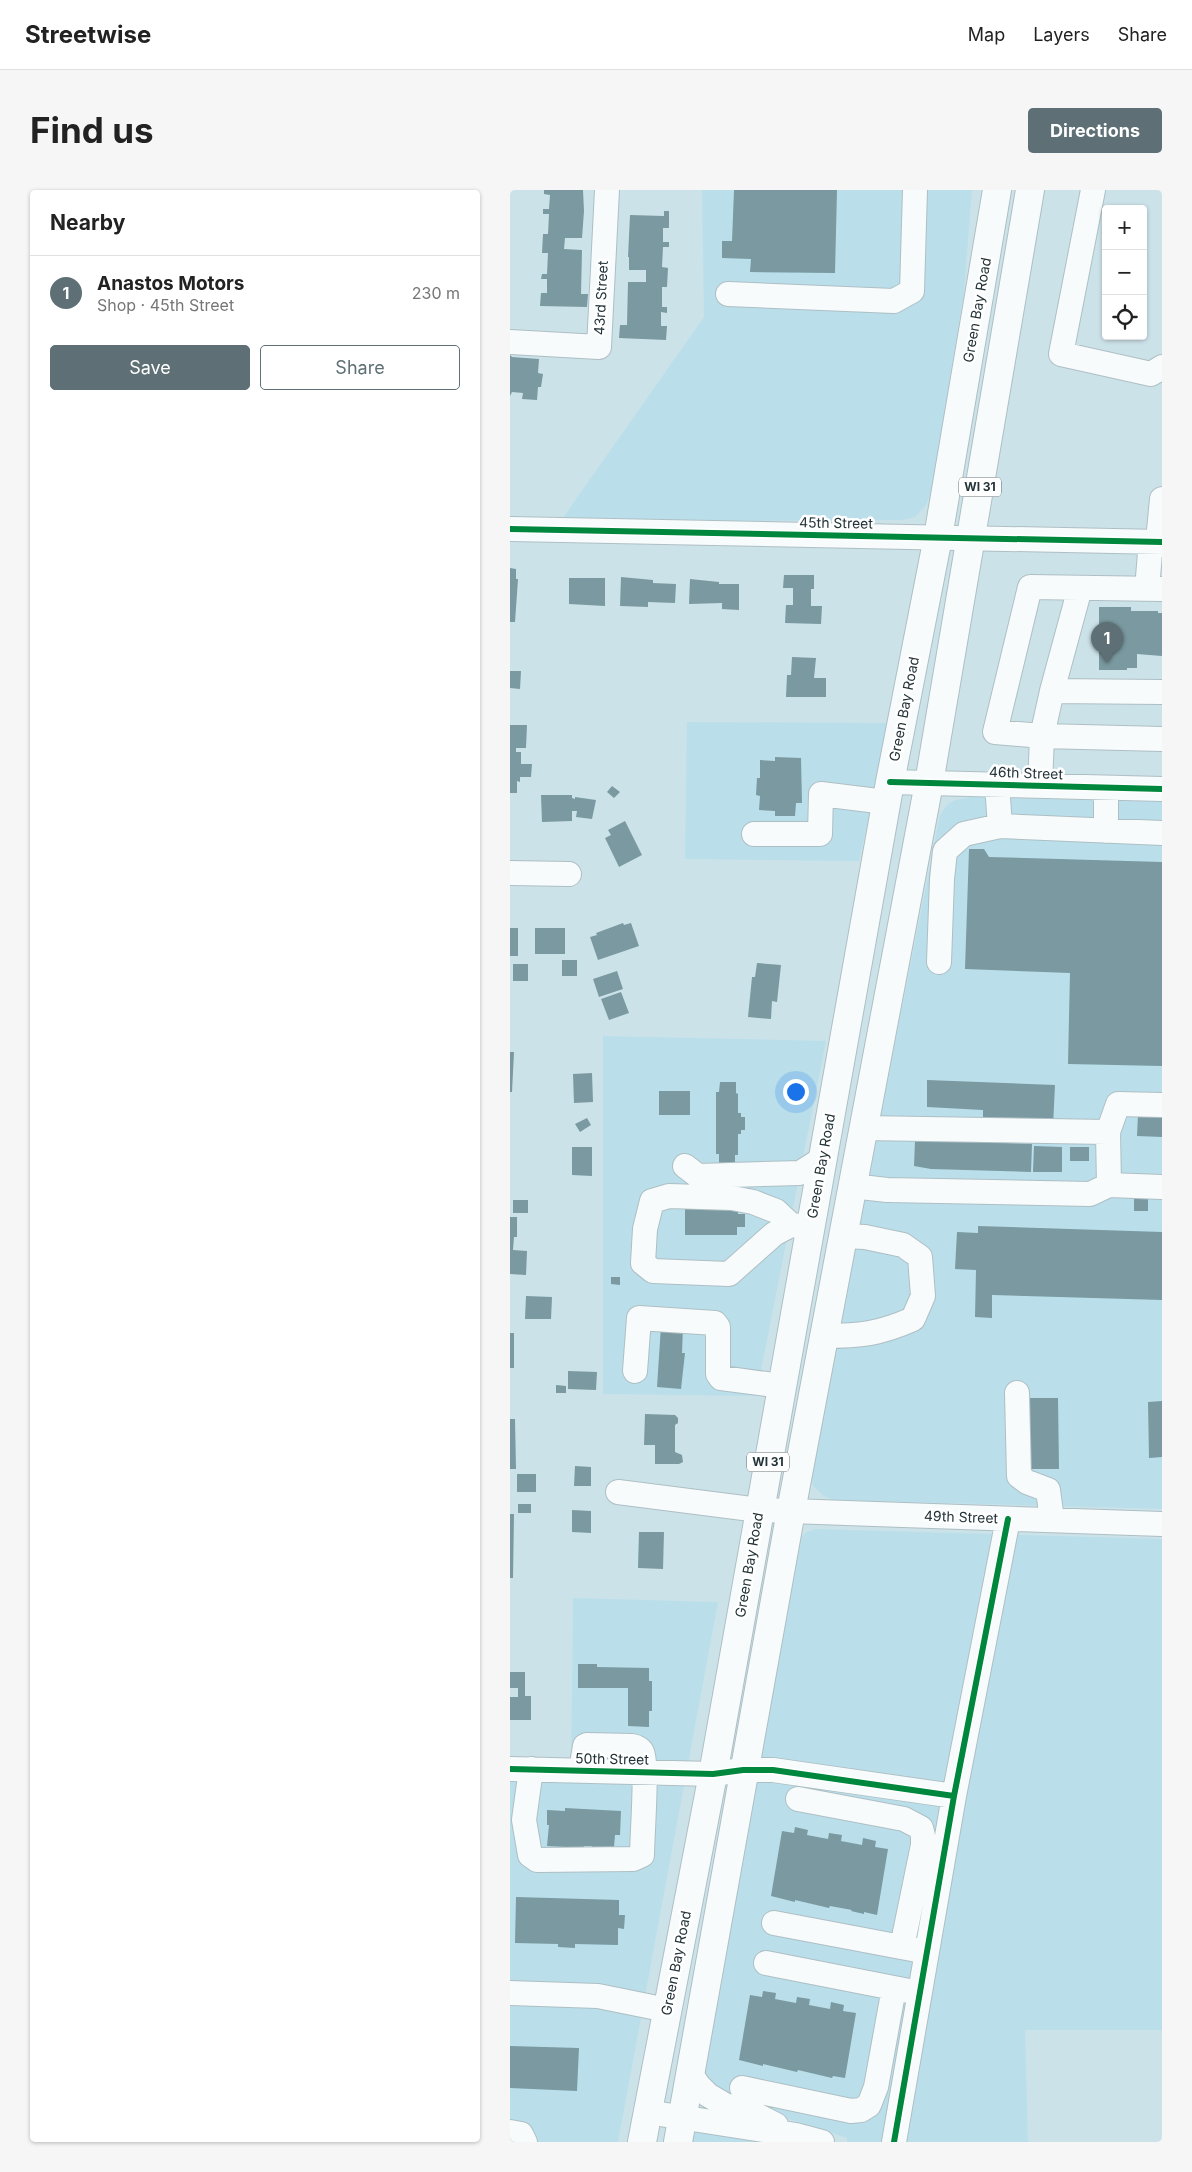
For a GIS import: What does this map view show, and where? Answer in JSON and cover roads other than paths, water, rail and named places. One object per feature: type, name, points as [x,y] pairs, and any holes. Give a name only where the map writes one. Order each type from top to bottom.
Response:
[{"type":"main road","name":"Green Bay Road","points":[[642,2142],[713,1774],[781,1386],[801,1226],[822,1159],[888,792],[938,537],[997,190]]},
{"type":"main road","name":"WI 31","points":[[680,2130],[743,1770],[929,783],[1030,190]]},
{"type":"street","name":"43rd Street","points":[[510,342],[599,347],[607,190]]},
{"type":"street","points":[[728,294],[894,301],[912,291],[915,190]]},
{"type":"street","points":[[1093,190],[1061,354],[1151,374],[1162,367]]},
{"type":"street","points":[[1162,499],[1160,542],[1150,553],[1154,589],[1030,587],[995,732],[1042,736],[1162,739]]},
{"type":"street","name":"45th Street","points":[[510,529],[1160,542]]},
{"type":"street","points":[[1040,786],[1042,736],[1052,691],[1080,588]]},
{"type":"street","points":[[1052,691],[1162,692]]},
{"type":"street","name":"46th Street","points":[[754,834],[820,834],[821,794],[888,792],[929,783],[1162,789]]},
{"type":"street","points":[[996,785],[1000,826]]},
{"type":"street","points":[[1106,788],[1106,831]]},
{"type":"street","points":[[939,962],[945,851],[964,834],[1000,826],[1162,833]]},
{"type":"street","points":[[510,873],[570,874]]},
{"type":"street","points":[[1109,1185],[1108,1132],[1118,1104],[1162,1105]]},
{"type":"street","points":[[863,1128],[1108,1132]]},
{"type":"street","points":[[685,1166],[698,1176],[800,1173],[822,1159]]},
{"type":"street","points":[[852,1186],[887,1190],[1090,1194],[1109,1185],[1162,1187]]},
{"type":"street","points":[[668,1196],[732,1198],[754,1202],[776,1211],[801,1226],[774,1234],[730,1274],[653,1271],[643,1262],[644,1229],[652,1201],[668,1196]]},
{"type":"street","points":[[824,1336],[859,1336],[888,1330],[913,1319],[923,1296],[920,1257],[902,1245],[865,1237],[843,1236]]},
{"type":"street","points":[[636,1371],[639,1318],[700,1321],[715,1323],[718,1327],[718,1374],[721,1378],[781,1386]]},
{"type":"street","points":[[1017,1393],[1019,1476],[1027,1482],[1048,1490],[1052,1520]]},
{"type":"street","name":"49th Street","points":[[618,1492],[759,1510],[1162,1524]]},
{"type":"street","points":[[894,2142],[954,1796],[1008,1518]]},
{"type":"street","points":[[521,1769],[524,1820],[530,1855],[538,1860],[633,1859],[642,1855],[644,1772]]},
{"type":"street","name":"50th Street","points":[[521,1769],[713,1774],[743,1770],[773,1770],[954,1796]]},
{"type":"street","points":[[798,1799],[904,1819],[921,1828],[923,1836],[922,1845],[902,1947]]},
{"type":"street","points":[[774,1923],[927,1952]]},
{"type":"street","points":[[766,1963],[920,1994]]},
{"type":"street","points":[[742,2088],[851,2111],[861,2110],[869,2105],[876,2087],[894,1988]]},
{"type":"street","points":[[510,1993],[598,1996],[667,2010]]},
{"type":"street","points":[[690,2073],[708,2095],[725,2105],[751,2112],[796,2135],[822,2142]]},
{"type":"street","points":[[647,2112],[680,2130],[796,2135]]},
{"type":"street","points":[[510,2132],[521,2134],[525,2142]]},
{"type":"place","name":"Anastos Motors","points":[[1107,663]]}]
